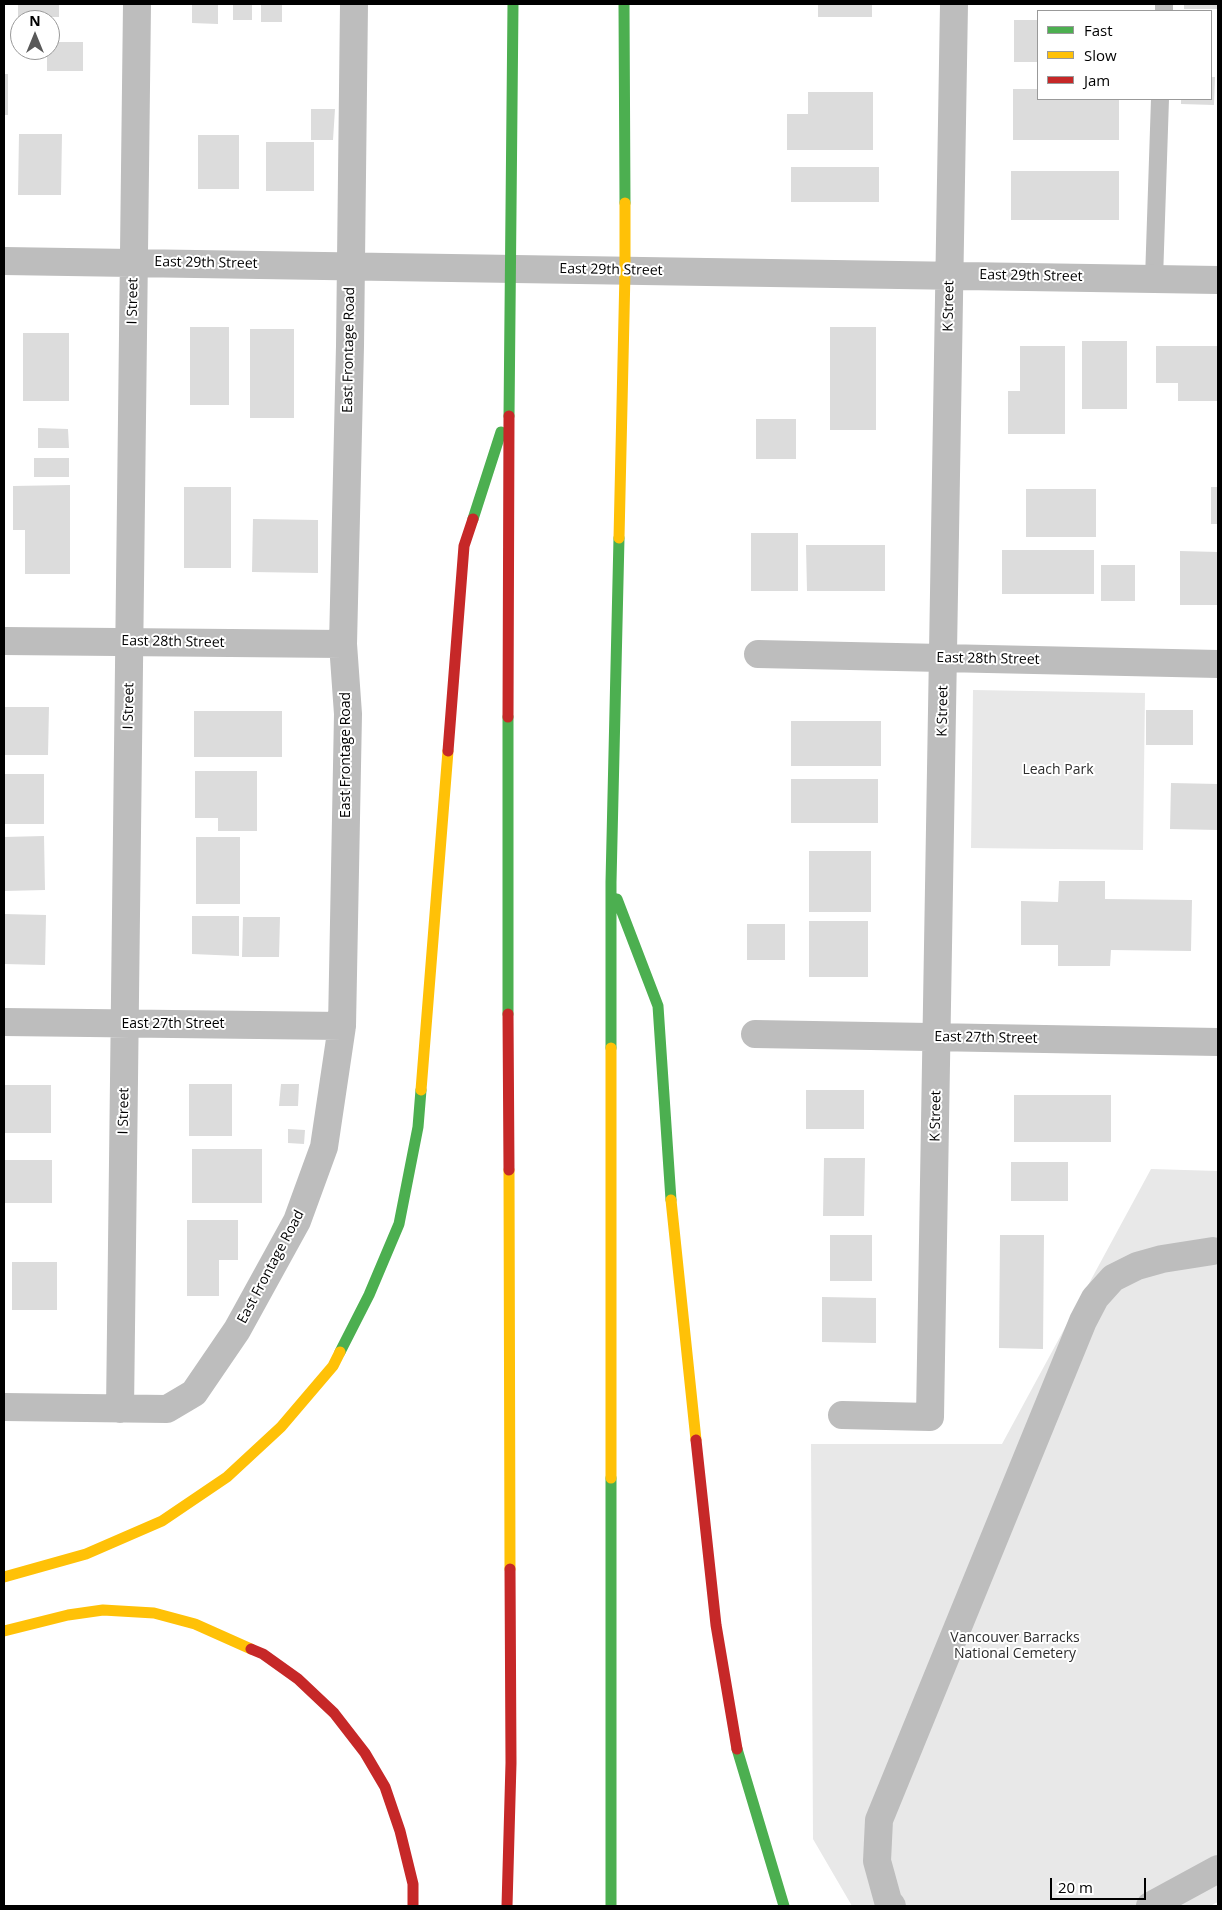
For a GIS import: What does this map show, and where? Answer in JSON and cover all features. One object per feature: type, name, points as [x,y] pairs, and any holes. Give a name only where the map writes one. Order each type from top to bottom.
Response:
[{"type":"highway","points":[[507,1906],[511,1763],[508,930],[509,406],[513,4]]},
{"type":"highway","points":[[611,1906],[611,882],[625,272],[624,4]]},
{"type":"highway","points":[[4,1577],[86,1554],[162,1521],[226,1477],[280,1427],[333,1366],[369,1294],[399,1224],[418,1127],[464,546],[509,406]]},
{"type":"highway","points":[[611,882],[658,1006],[670,1195],[716,1626],[737,1749],[784,1906]]},
{"type":"highway","points":[[4,1631],[68,1615],[103,1610],[154,1613],[195,1624],[263,1654],[298,1680],[334,1713],[365,1753],[385,1788],[400,1831],[413,1884],[414,1906]]},
{"type":"highway","points":[[4,1640],[30,1624]]},
{"type":"street","name":"I Street","points":[[120,1409],[137,4]]},
{"type":"street","name":"East Frontage Road","points":[[4,1407],[166,1409],[194,1393],[237,1330],[298,1221],[324,1148],[342,1026],[348,714],[343,644],[350,346],[354,4]]},
{"type":"street","name":"K Street","points":[[842,1415],[930,1418],[954,4]]},
{"type":"street","name":"East 29th Street","points":[[4,261],[1218,280]]},
{"type":"street","name":"East 28th Street","points":[[4,641],[343,644]]},
{"type":"street","name":"East 28th Street","points":[[758,654],[1218,664]]},
{"type":"street","name":"East 27th Street","points":[[4,1022],[342,1026]]},
{"type":"street","name":"East 27th Street","points":[[755,1034],[1218,1042]]},
{"type":"street","points":[[892,1906],[888,1901],[877,1861],[880,1820],[1095,1298],[1114,1278],[1137,1266],[1162,1259],[1217,1252]]},
{"type":"street","points":[[1150,1906],[1218,1869]]},
{"type":"lane","points":[[1154,279],[1160,100]]},
{"type":"green space","name":"Leach Park","points":[[973,690],[1145,693],[1143,850],[971,848]]},
{"type":"green space","name":"Vancouver Barracks National Cemetery","points":[[1151,1169],[1218,1171],[1218,1902],[1210,1906],[852,1906],[813,1839],[811,1444],[1002,1444]]},
{"type":"building","points":[[18,4],[59,4],[59,10],[18,10]]},
{"type":"building","points":[[192,4],[218,4],[218,24],[192,23]]},
{"type":"building","points":[[233,4],[252,4],[252,20],[233,20]]},
{"type":"building","points":[[261,4],[282,4],[282,22],[261,22]]},
{"type":"building","points":[[818,4],[872,4],[872,17],[818,17]]},
{"type":"building","points":[[1184,4],[1218,4],[1218,9],[1184,9]]},
{"type":"building","points":[[1014,20],[1037,20],[1037,62],[1014,62]]},
{"type":"building","points":[[60,42],[83,42],[83,71],[47,71],[47,60],[60,60]]},
{"type":"building","points":[[4,74],[8,74],[8,115],[4,115]]},
{"type":"building","points":[[1212,77],[1215,77],[1214,105],[1181,104],[1181,100],[1212,100]]},
{"type":"building","points":[[1013,89],[1037,89],[1037,100],[1119,100],[1119,140],[1013,140]]},
{"type":"building","points":[[808,92],[873,92],[873,150],[787,150],[787,114],[808,114]]},
{"type":"building","points":[[311,109],[335,109],[333,140],[311,140]]},
{"type":"building","points":[[19,134],[62,134],[61,195],[18,195]]},
{"type":"building","points":[[198,135],[239,135],[239,189],[198,189]]},
{"type":"building","points":[[266,142],[314,142],[314,191],[266,191]]},
{"type":"building","points":[[791,167],[879,167],[879,202],[791,202]]},
{"type":"building","points":[[1011,171],[1119,171],[1119,220],[1011,220]]},
{"type":"building","points":[[190,327],[229,327],[229,405],[190,405]]},
{"type":"building","points":[[830,327],[876,327],[876,430],[830,430]]},
{"type":"building","points":[[250,329],[294,329],[294,418],[250,418]]},
{"type":"building","points":[[23,333],[69,333],[69,401],[23,401]]},
{"type":"building","points":[[1082,341],[1127,341],[1127,409],[1082,409]]},
{"type":"building","points":[[1020,346],[1065,346],[1065,434],[1008,434],[1008,391],[1020,391]]},
{"type":"building","points":[[1156,346],[1218,346],[1218,401],[1178,401],[1178,383],[1156,383]]},
{"type":"building","points":[[756,419],[796,419],[796,459],[756,459]]},
{"type":"building","points":[[38,428],[68,429],[69,448],[38,448]]},
{"type":"building","points":[[34,458],[69,458],[69,477],[34,477]]},
{"type":"building","points":[[70,485],[70,574],[25,574],[25,530],[13,530],[13,486]]},
{"type":"building","points":[[184,487],[231,487],[231,568],[184,568]]},
{"type":"building","points":[[1211,487],[1218,487],[1218,524],[1211,524]]},
{"type":"building","points":[[1026,489],[1096,489],[1096,537],[1026,537]]},
{"type":"building","points":[[253,519],[318,520],[318,573],[252,572]]},
{"type":"building","points":[[751,533],[798,533],[798,591],[751,591]]},
{"type":"building","points":[[806,545],[885,545],[885,591],[807,591]]},
{"type":"building","points":[[1002,550],[1094,550],[1094,594],[1002,594]]},
{"type":"building","points":[[1180,551],[1218,552],[1218,605],[1180,605]]},
{"type":"building","points":[[1101,565],[1135,565],[1135,601],[1101,601]]},
{"type":"building","points":[[4,707],[49,707],[48,755],[4,755]]},
{"type":"building","points":[[1146,710],[1193,710],[1193,745],[1146,745]]},
{"type":"building","points":[[194,711],[282,711],[282,757],[194,757]]},
{"type":"building","points":[[791,721],[881,721],[881,766],[791,766]]},
{"type":"building","points":[[195,771],[257,771],[257,831],[218,831],[218,818],[195,818]]},
{"type":"building","points":[[4,774],[44,774],[44,824],[4,824]]},
{"type":"building","points":[[791,779],[878,779],[878,823],[791,823]]},
{"type":"building","points":[[1171,783],[1218,784],[1218,830],[1170,829]]},
{"type":"building","points":[[44,836],[45,890],[4,891],[4,837]]},
{"type":"building","points":[[196,837],[240,837],[240,904],[196,904]]},
{"type":"building","points":[[809,851],[871,851],[871,912],[809,912]]},
{"type":"building","points":[[1059,881],[1105,881],[1105,899],[1192,900],[1191,951],[1111,950],[1110,966],[1058,966],[1058,945],[1021,945],[1021,901],[1058,902]]},
{"type":"building","points":[[4,914],[46,915],[45,965],[4,964]]},
{"type":"building","points":[[192,916],[239,916],[239,956],[192,954]]},
{"type":"building","points":[[243,917],[280,917],[279,957],[242,957]]},
{"type":"building","points":[[809,921],[868,921],[868,977],[809,977]]},
{"type":"building","points":[[747,924],[785,924],[785,960],[747,960]]},
{"type":"building","points":[[189,1084],[232,1084],[232,1136],[189,1136]]},
{"type":"building","points":[[281,1084],[299,1084],[298,1106],[279,1106]]},
{"type":"building","points":[[4,1085],[51,1085],[51,1133],[4,1133]]},
{"type":"building","points":[[806,1090],[864,1090],[864,1129],[806,1129]]},
{"type":"building","points":[[1014,1095],[1111,1095],[1111,1142],[1014,1142]]},
{"type":"building","points":[[288,1129],[305,1130],[304,1144],[288,1143]]},
{"type":"building","points":[[192,1149],[262,1149],[262,1203],[192,1203]]},
{"type":"building","points":[[824,1158],[865,1158],[864,1216],[823,1216]]},
{"type":"building","points":[[4,1160],[52,1160],[52,1203],[4,1203]]},
{"type":"building","points":[[1011,1162],[1068,1162],[1068,1201],[1011,1201]]},
{"type":"building","points":[[187,1220],[238,1220],[238,1260],[219,1260],[219,1296],[187,1296]]},
{"type":"building","points":[[830,1235],[872,1235],[872,1281],[830,1281]]},
{"type":"building","points":[[1000,1235],[1044,1235],[1043,1349],[999,1348]]},
{"type":"building","points":[[12,1262],[57,1262],[57,1310],[12,1310]]},
{"type":"building","points":[[822,1297],[876,1298],[876,1343],[822,1342]]},
{"type":"traffic: fast","points":[[509,416],[513,4]]},
{"type":"traffic: fast","points":[[624,4],[625,203]]},
{"type":"traffic: fast","points":[[473,519],[501,432]]},
{"type":"traffic: fast","points":[[611,1048],[611,882],[619,538]]},
{"type":"traffic: fast","points":[[508,717],[508,1014]]},
{"type":"traffic: fast","points":[[617,899],[658,1006],[671,1200]]},
{"type":"traffic: fast","points":[[340,1352],[369,1295],[399,1224],[418,1127],[421,1090]]},
{"type":"traffic: fast","points":[[611,1478],[611,1906]]},
{"type":"traffic: fast","points":[[737,1749],[784,1906]]},
{"type":"traffic: slow","points":[[619,538],[625,203]]},
{"type":"traffic: slow","points":[[421,1090],[448,751]]},
{"type":"traffic: slow","points":[[611,1048],[611,1478]]},
{"type":"traffic: slow","points":[[509,1170],[510,1569]]},
{"type":"traffic: slow","points":[[671,1200],[696,1440]]},
{"type":"traffic: slow","points":[[4,1577],[86,1554],[162,1521],[227,1477],[281,1427],[333,1366],[340,1352]]},
{"type":"traffic: slow","points":[[4,1631],[68,1615],[103,1610],[154,1613],[195,1624],[251,1649]]},
{"type":"traffic: jam","points":[[508,717],[509,416]]},
{"type":"traffic: jam","points":[[448,751],[464,546],[473,519]]},
{"type":"traffic: jam","points":[[508,1014],[509,1170]]},
{"type":"traffic: jam","points":[[696,1440],[716,1625],[737,1749]]},
{"type":"traffic: jam","points":[[507,1906],[511,1763],[510,1569]]},
{"type":"traffic: jam","points":[[251,1649],[263,1654],[298,1679],[334,1713],[365,1753],[385,1787],[400,1831],[413,1884],[413,1906]]}]
